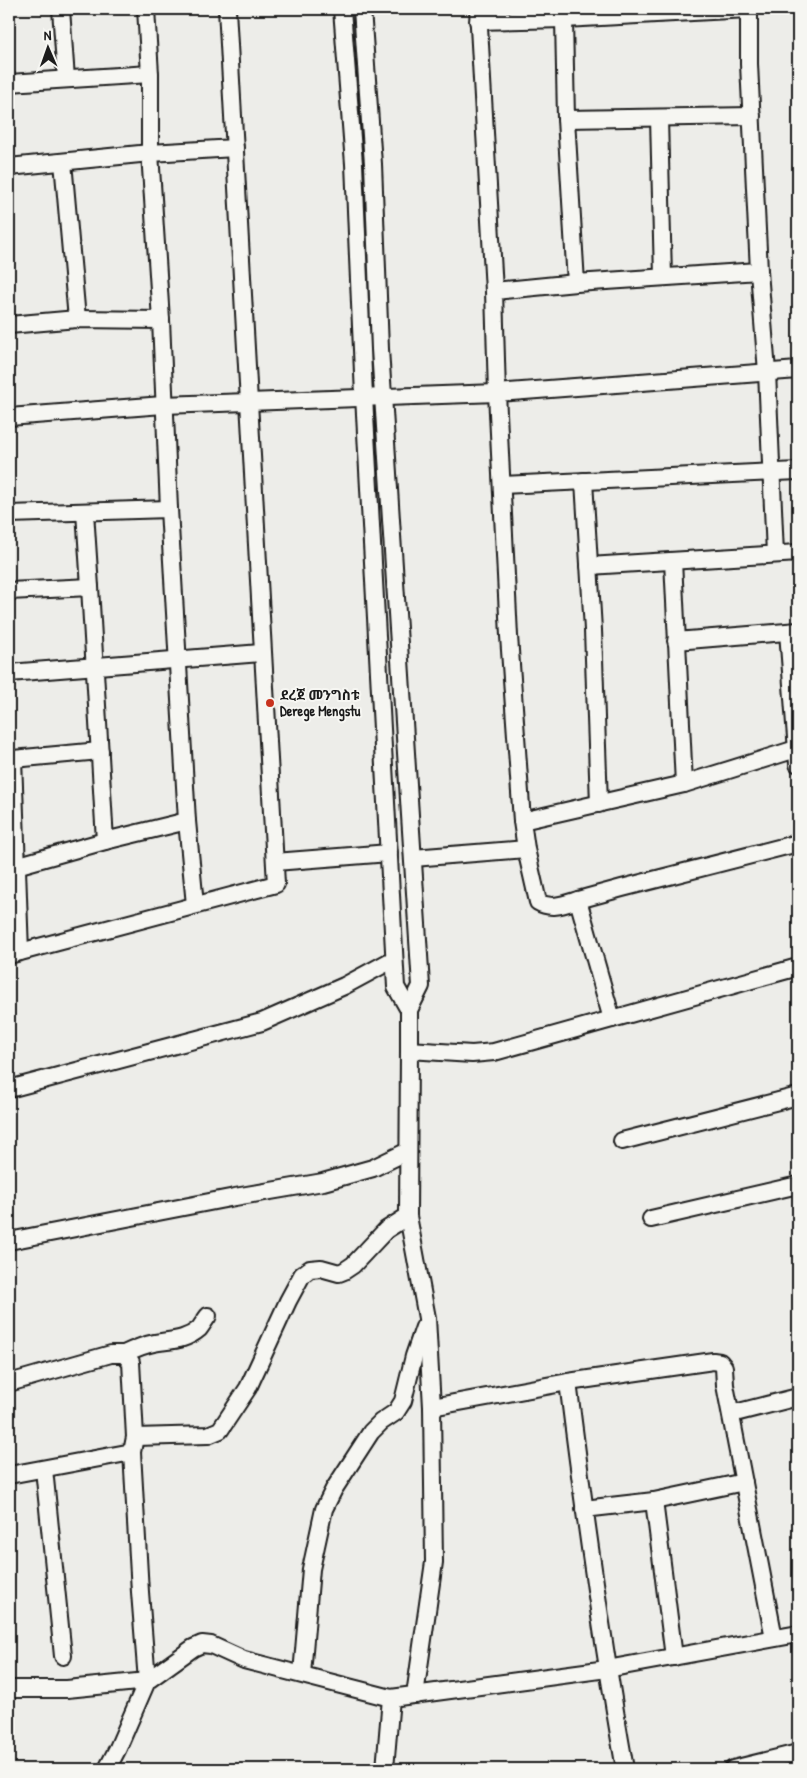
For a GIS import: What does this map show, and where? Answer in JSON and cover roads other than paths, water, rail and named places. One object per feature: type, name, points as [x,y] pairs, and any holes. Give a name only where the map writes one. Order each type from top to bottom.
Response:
[{"type":"street","points":[[61,9],[66,79]]},
{"type":"street","points":[[146,9],[150,74],[150,153],[161,320],[163,405],[187,820],[195,905]]},
{"type":"street","points":[[100,751],[11,759],[16,866],[14,953],[276,884],[261,654],[227,9]]},
{"type":"street","points":[[342,9],[354,164],[364,396],[394,959],[396,987],[409,1010]]},
{"type":"street","points":[[362,9],[372,164],[383,396],[421,986],[409,1010],[408,1216],[427,1318],[432,1406],[434,1562],[415,1695]]},
{"type":"street","points":[[775,554],[767,372],[759,271],[748,9],[564,19],[478,15],[494,292],[509,636],[522,821],[526,849],[538,902],[545,906],[554,906],[798,843]]},
{"type":"street","points":[[564,19],[566,119],[576,283]]},
{"type":"street","points":[[9,83],[150,74]]},
{"type":"street","points":[[566,119],[752,116]]},
{"type":"street","points":[[659,118],[663,277]]},
{"type":"street","points":[[9,167],[150,153],[235,148]]},
{"type":"street","points":[[63,162],[77,319]]},
{"type":"street","points":[[494,292],[576,283],[759,271]]},
{"type":"street","points":[[9,324],[77,319],[161,320]]},
{"type":"street","points":[[9,417],[249,400],[497,392],[798,370]]},
{"type":"street","points":[[502,485],[798,471]]},
{"type":"street","points":[[584,481],[593,630],[599,804]]},
{"type":"street","points":[[9,514],[169,509]]},
{"type":"street","points":[[85,512],[105,841]]},
{"type":"street","points":[[589,566],[798,553]]},
{"type":"street","points":[[673,561],[684,784]]},
{"type":"street","points":[[9,591],[90,587]]},
{"type":"street","points":[[522,821],[797,756],[793,632],[676,641]]},
{"type":"street","points":[[9,673],[261,654]]},
{"type":"street","points":[[16,866],[187,820]]},
{"type":"street","points":[[413,858],[526,849]]},
{"type":"street","points":[[275,862],[389,853]]},
{"type":"street","points":[[578,900],[612,1019]]},
{"type":"street","points":[[9,1089],[262,1022],[344,986],[394,959]]},
{"type":"street","points":[[409,1050],[472,1054],[494,1052],[798,968]]},
{"type":"street","points":[[622,1141],[798,1096]]},
{"type":"street","points":[[9,1241],[234,1197],[323,1182],[374,1168],[408,1151]]},
{"type":"street","points":[[651,1220],[798,1185]]},
{"type":"street","points":[[9,1475],[44,1469],[134,1445],[208,1435],[220,1430],[248,1388],[302,1275],[310,1269],[321,1268],[339,1272],[344,1271],[353,1265],[386,1230],[408,1216]]},
{"type":"street","points":[[9,1383],[111,1354],[124,1354],[135,1348],[154,1343],[177,1341],[199,1328],[208,1316]]},
{"type":"street","points":[[302,1674],[310,1569],[324,1509],[334,1489],[371,1432],[380,1422],[396,1412],[403,1401],[414,1356],[427,1318]]},
{"type":"street","points":[[107,1769],[147,1680],[140,1592],[131,1362],[124,1354]]},
{"type":"street","points":[[432,1406],[568,1382],[720,1362],[724,1367],[725,1385],[774,1638]]},
{"type":"street","points":[[568,1382],[607,1669],[625,1769]]},
{"type":"street","points":[[731,1414],[796,1400]]},
{"type":"street","points":[[44,1469],[63,1656]]},
{"type":"street","points":[[584,1509],[654,1501],[744,1482]]},
{"type":"street","points":[[654,1501],[674,1657]]},
{"type":"street","points":[[9,1689],[67,1689],[147,1680],[193,1648],[202,1644],[211,1645],[244,1660],[391,1698],[607,1669],[798,1634]]},
{"type":"street","points":[[385,1769],[391,1698]]},
{"type":"street","points":[[732,1769],[798,1756]]},
{"type":"place","name":"ደረጀ መንግስቱ Derege Mengstu","points":[[270,703]]}]
